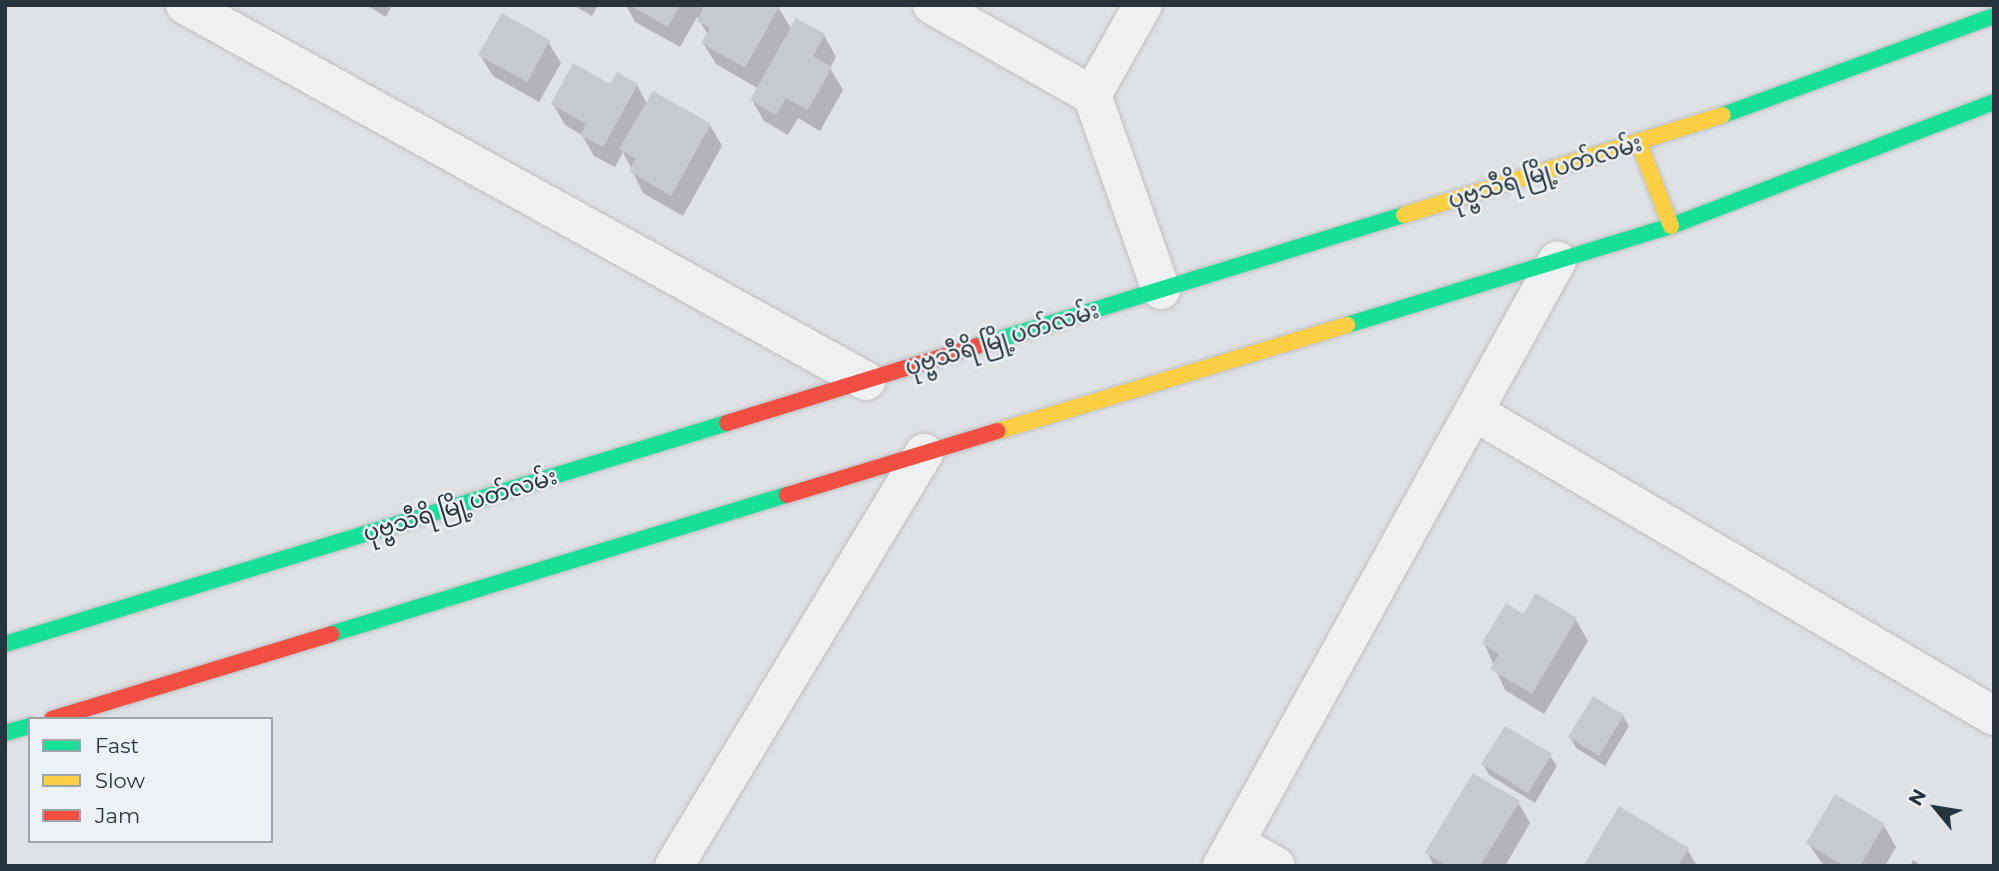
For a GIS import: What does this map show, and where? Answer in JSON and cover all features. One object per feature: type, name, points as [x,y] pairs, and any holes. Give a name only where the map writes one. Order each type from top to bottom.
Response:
[{"type":"main road","name":"ပုဗ္ဗသီရိ မြို့ပတ်လမ်း","points":[[5,644],[1639,144],[1994,16]]},
{"type":"main road","points":[[59,717],[1671,226],[1994,102]]},
{"type":"main road","points":[[1639,144],[1671,226]]},
{"type":"main road","points":[[5,733],[28,727]]},
{"type":"street","points":[[185,5],[866,381]]},
{"type":"street","points":[[932,5],[1092,95],[1161,290]]},
{"type":"street","points":[[1092,95],[1143,5]]},
{"type":"street","points":[[1276,866],[1228,854],[1476,412],[1557,261]]},
{"type":"street","points":[[1476,412],[1994,716]]},
{"type":"street","points":[[674,866],[924,453]]},
{"type":"building","points":[[629,5],[680,5],[668,27]]},
{"type":"building","points":[[706,5],[780,5],[745,68],[701,43],[710,28],[697,21]]},
{"type":"building","points":[[502,13],[550,40],[527,82],[478,55]]},
{"type":"building","points":[[796,18],[825,34],[813,56],[832,67],[808,110],[786,98],[776,115],[750,100]]},
{"type":"building","points":[[573,63],[610,84],[617,72],[638,84],[603,147],[580,135],[586,124],[551,104]]},
{"type":"building","points":[[653,91],[711,124],[671,196],[629,171],[636,159],[619,149]]},
{"type":"building","points":[[1536,593],[1577,618],[1532,694],[1490,669],[1499,654],[1482,643],[1506,603],[1523,614]]},
{"type":"building","points":[[1593,696],[1624,715],[1599,756],[1568,737]]},
{"type":"building","points":[[1505,726],[1552,754],[1528,793],[1481,764]]},
{"type":"building","points":[[1473,773],[1520,801],[1480,866],[1446,866],[1425,852]]},
{"type":"building","points":[[1835,794],[1885,824],[1860,866],[1844,866],[1806,843]]},
{"type":"building","points":[[1619,806],[1689,848],[1678,866],[1583,866]]},
{"type":"traffic: fast","points":[[1723,115],[1994,16]]},
{"type":"traffic: fast","points":[[1347,325],[1671,226],[1994,102]]},
{"type":"traffic: fast","points":[[977,346],[1404,215]]},
{"type":"traffic: fast","points":[[5,644],[727,423]]},
{"type":"traffic: fast","points":[[331,634],[787,495]]},
{"type":"traffic: fast","points":[[5,733],[28,727]]},
{"type":"traffic: slow","points":[[1404,215],[1723,115]]},
{"type":"traffic: slow","points":[[1639,143],[1671,226]]},
{"type":"traffic: slow","points":[[998,431],[1347,325]]},
{"type":"traffic: jam","points":[[727,423],[977,346]]},
{"type":"traffic: jam","points":[[787,495],[998,431]]},
{"type":"traffic: jam","points":[[59,717],[331,634]]}]
